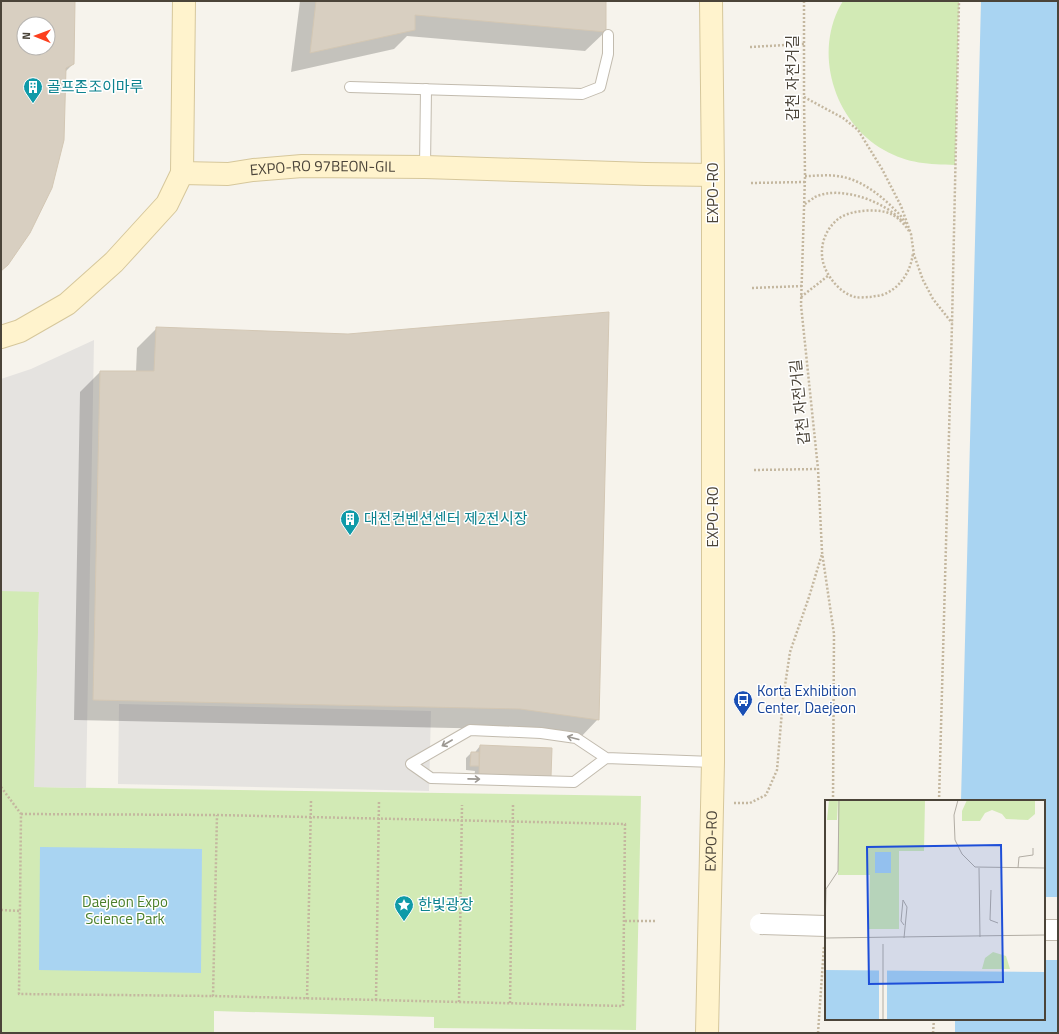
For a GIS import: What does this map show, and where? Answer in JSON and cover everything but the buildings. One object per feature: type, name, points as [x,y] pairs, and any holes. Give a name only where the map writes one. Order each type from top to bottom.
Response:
[{"type":"main road","points":[[1,338],[20,331],[66,304],[114,262],[166,204],[182,173],[184,1]]},
{"type":"main road","name":"EXPO-RO","points":[[707,1033],[713,762],[713,174],[711,1]]},
{"type":"main road","name":"EXPO-RO 97BEON-GIL","points":[[182,173],[228,174],[253,170],[302,166],[425,167],[646,174],[713,174]]},
{"type":"street","points":[[754,924],[825,933]]},
{"type":"street","points":[[1045,930],[1058,930]]},
{"type":"lane","points":[[350,87],[582,94],[600,87],[608,54],[608,35]]},
{"type":"lane","points":[[425,167],[426,89]]},
{"type":"lane","points":[[606,758],[574,782],[431,778],[411,764],[470,730],[541,733],[576,738],[606,758],[713,762]]},
{"type":"path","name":"갑천 자전거길","points":[[804,1],[805,182],[801,305],[818,469],[822,552],[834,634],[833,800]]},
{"type":"path","points":[[939,800],[952,324],[958,1]]},
{"type":"path","points":[[750,47],[804,44]]},
{"type":"path","points":[[804,97],[843,118],[858,130],[882,169],[901,206],[911,234],[914,255],[923,280],[933,299],[952,324]]},
{"type":"path","points":[[805,176],[842,176],[855,181],[883,199],[898,212],[909,228]]},
{"type":"path","points":[[751,183],[805,182]]},
{"type":"path","points":[[804,204],[816,197],[828,194],[859,196],[867,198],[891,211],[909,228]]},
{"type":"path","points":[[911,234],[907,227],[891,214],[864,210],[851,213],[841,217],[831,226],[824,238],[821,250],[823,263],[828,275],[836,285],[855,297],[881,295],[890,291],[899,284],[907,274],[912,259],[913,246]]},
{"type":"path","points":[[801,297],[828,275]]},
{"type":"path","points":[[752,288],[802,286]]},
{"type":"path","points":[[754,470],[818,469]]},
{"type":"path","points":[[750,803],[766,795],[777,770],[783,699],[790,652],[809,597],[822,552]]},
{"type":"path","points":[[1,787],[21,814],[19,994],[213,996],[623,1006],[625,824],[217,815],[21,814]]},
{"type":"path","points":[[376,1000],[380,800]]},
{"type":"path","points":[[307,999],[311,801]]},
{"type":"path","points":[[459,1002],[462,805]]},
{"type":"path","points":[[510,1003],[514,806]]},
{"type":"path","points":[[213,996],[217,815]]},
{"type":"path","points":[[1,910],[20,911]]},
{"type":"path","points":[[625,921],[655,921]]},
{"type":"path","points":[[818,1033],[825,933]]},
{"type":"path","points":[[933,1033],[934,1020]]},
{"type":"green space","points":[[843,1],[959,1],[955,165],[910,161],[893,155],[867,138],[852,122],[841,104],[833,84],[829,63],[829,41],[834,21]]},
{"type":"green space","name":"Daejeon Expo Science Park","points":[[1,591],[39,591],[35,787],[641,796],[636,1030],[434,1028],[434,1017],[214,1011],[214,1033],[1,1033]]},
{"type":"shaded area","points":[[94,340],[86,788],[34,787],[39,592],[1,591],[1,379],[31,369]]},
{"type":"shaded area","points":[[119,704],[431,711],[429,791],[118,784]]},
{"type":"water","points":[[981,1],[1058,1],[1058,1033],[955,1033],[955,1020],[1045,1020],[1045,800],[961,800]]},
{"type":"water","points":[[40,847],[202,849],[201,973],[39,970]]},
{"type":"pier","points":[[1045,897],[1058,897],[1058,960],[1045,960]]},
{"type":"place","name":"골프존조이마루","points":[[33,104]]},
{"type":"place","name":"대전컨벤션센터 제2전시장","points":[[350,536]]},
{"type":"place","name":"Korta Exhibition Center, Daejeon","points":[[743,717]]},
{"type":"place","name":"한빛광장","points":[[404,922]]}]
